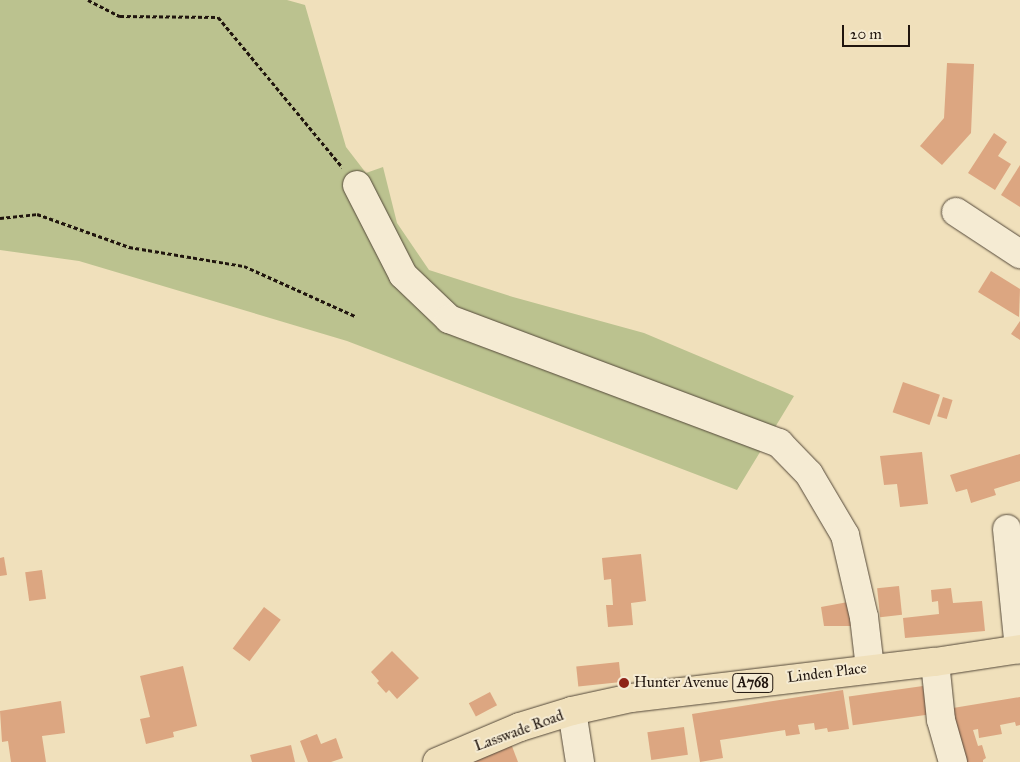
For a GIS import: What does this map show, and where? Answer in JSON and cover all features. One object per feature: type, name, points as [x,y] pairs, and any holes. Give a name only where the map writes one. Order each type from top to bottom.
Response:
[{"type":"main road","name":"A768","points":[[935,662],[1019,649]]},
{"type":"main road","name":"Linden Place","points":[[572,711],[630,698],[870,668],[935,662]]},
{"type":"main road","name":"Lasswade Road","points":[[438,762],[520,727],[572,711]]},
{"type":"street","points":[[357,185],[403,275],[449,319],[779,444],[809,474],[845,535],[864,617],[870,668]]},
{"type":"street","points":[[956,212],[1020,254]]},
{"type":"street","points":[[1007,529],[1019,649]]},
{"type":"street","points":[[935,662],[941,720],[953,762]]},
{"type":"street","points":[[572,711],[580,762]]},
{"type":"path","points":[[88,0],[120,16],[218,17],[357,185]]},
{"type":"path","points":[[0,218],[37,214],[129,247],[244,266],[355,316]]},
{"type":"green space","points":[[0,0],[287,0],[305,5],[346,147],[366,173],[383,167],[397,223],[429,270],[513,297],[644,333],[794,396],[737,490],[347,341],[79,261],[0,250]]},
{"type":"building","points":[[947,63],[974,64],[971,133],[942,165],[920,146],[944,118]]},
{"type":"building","points":[[994,133],[1007,142],[998,156],[1011,164],[995,190],[968,173]]},
{"type":"building","points":[[1020,165],[1020,207],[1001,195]]},
{"type":"building","points":[[991,271],[1020,289],[1019,317],[978,292]]},
{"type":"building","points":[[1020,321],[1020,340],[1011,334]]},
{"type":"building","points":[[903,382],[940,395],[929,425],[893,412]]},
{"type":"building","points":[[943,397],[953,400],[947,419],[937,416]]},
{"type":"building","points":[[922,452],[928,504],[900,507],[897,484],[884,485],[880,456]]},
{"type":"building","points":[[1020,454],[1020,481],[994,489],[996,495],[971,503],[967,489],[956,492],[950,475]]},
{"type":"building","points":[[641,554],[646,601],[631,603],[633,625],[608,627],[606,605],[613,605],[611,579],[604,580],[602,558]]},
{"type":"building","points":[[4,557],[7,575],[0,576],[0,558]]},
{"type":"building","points":[[42,570],[46,599],[29,601],[25,572]]},
{"type":"building","points":[[899,586],[902,615],[880,617],[877,588]]},
{"type":"building","points":[[951,588],[953,603],[982,601],[985,631],[905,638],[903,618],[939,614],[938,601],[932,602],[931,590]]},
{"type":"building","points":[[848,602],[851,626],[824,626],[821,607]]},
{"type":"building","points":[[264,607],[281,620],[249,661],[233,649]]},
{"type":"building","points":[[392,651],[419,678],[397,699],[389,690],[386,693],[377,683],[379,681],[371,672]]},
{"type":"building","points":[[619,662],[621,682],[578,686],[576,666]]},
{"type":"building","points":[[183,666],[197,726],[173,732],[174,737],[146,744],[140,719],[150,717],[140,676]]},
{"type":"building","points":[[923,686],[927,715],[853,725],[849,696]]},
{"type":"building","points":[[843,690],[849,729],[828,732],[827,728],[815,730],[814,723],[798,725],[800,734],[786,736],[785,730],[720,740],[723,758],[700,762],[692,714]]},
{"type":"building","points":[[490,692],[497,705],[476,717],[469,703]]},
{"type":"building","points":[[1020,697],[1020,725],[1016,726],[1015,722],[1000,725],[1002,734],[979,738],[978,729],[973,730],[978,746],[982,745],[986,758],[983,762],[960,762],[947,709]]},
{"type":"building","points":[[61,701],[65,733],[42,736],[46,762],[11,762],[8,741],[2,742],[0,711]]},
{"type":"building","points":[[684,727],[688,755],[651,760],[647,732]]},
{"type":"building","points":[[317,734],[321,744],[336,738],[343,758],[331,762],[308,762],[300,741]]},
{"type":"building","points":[[510,741],[518,762],[464,762]]},
{"type":"building","points":[[291,745],[295,762],[252,762],[250,755]]},
{"type":"place","name":"Hunter Avenue","points":[[624,683]]}]
